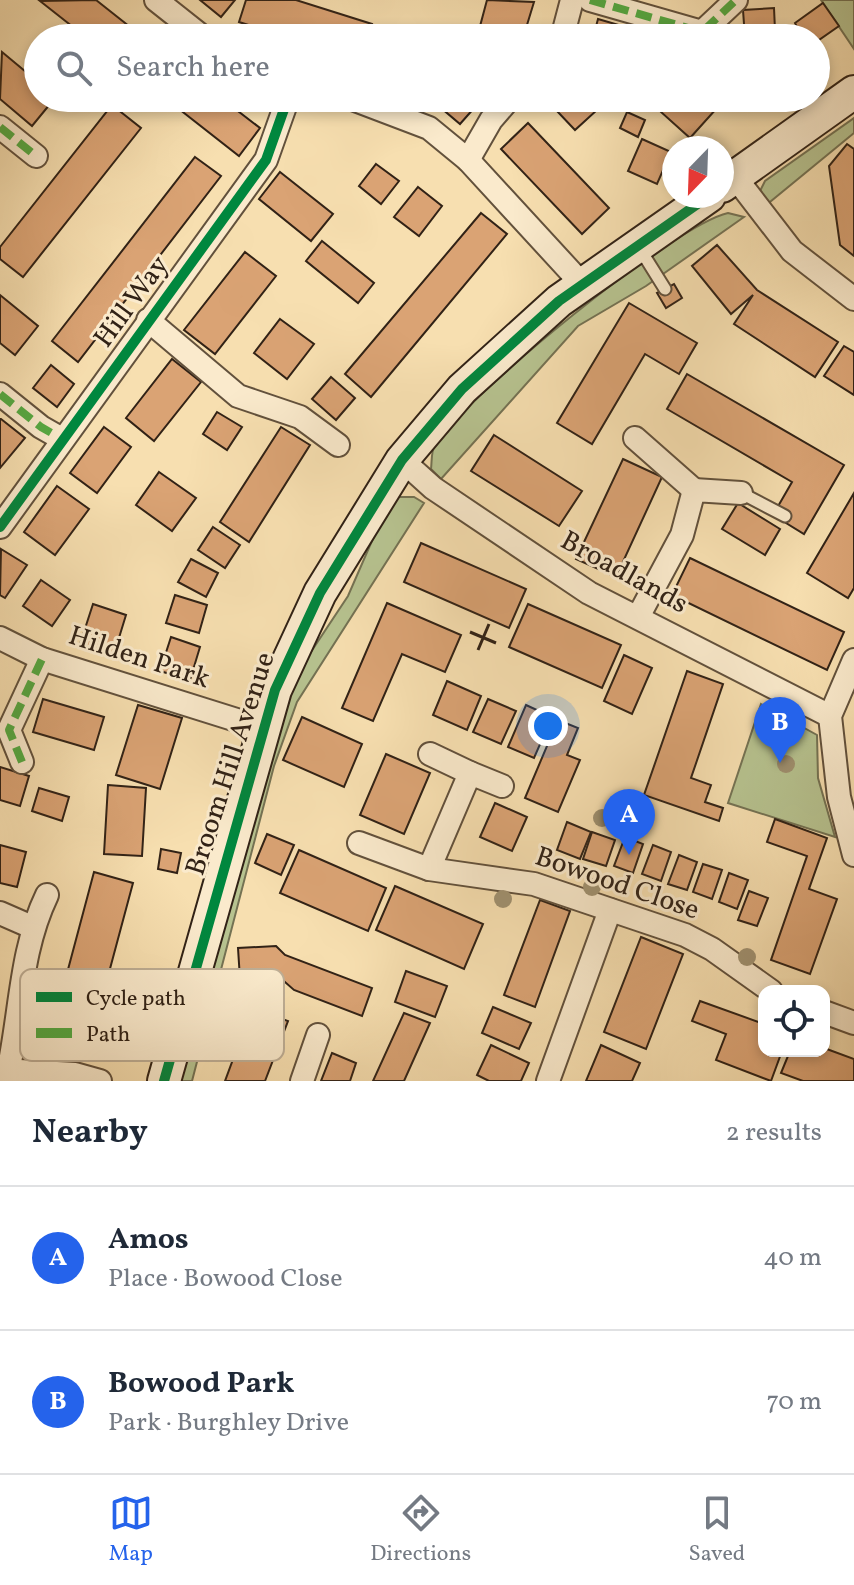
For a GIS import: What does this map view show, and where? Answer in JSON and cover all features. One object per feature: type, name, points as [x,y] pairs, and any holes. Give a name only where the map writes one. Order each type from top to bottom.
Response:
[{"type":"street","points":[[156,0],[186,24]]},
{"type":"street","points":[[566,24],[572,0]]},
{"type":"street","points":[[590,0],[674,24]]},
{"type":"street","points":[[710,24],[736,0]]},
{"type":"street","points":[[830,109],[854,92]]},
{"type":"street","name":"Hill Way","points":[[0,527],[266,160],[283,112]]},
{"type":"street","points":[[387,112],[429,128],[468,160],[582,284]]},
{"type":"street","points":[[468,160],[498,112]]},
{"type":"street","points":[[734,177],[826,112]]},
{"type":"street","points":[[0,127],[36,156]]},
{"type":"street","points":[[734,188],[792,251],[854,299]]},
{"type":"street","name":"Broom Hill Avenue","points":[[195,969],[262,728],[285,665],[320,593],[402,460],[462,389],[582,284],[692,208]]},
{"type":"street","points":[[148,320],[238,396],[300,417],[338,445]]},
{"type":"street","points":[[0,394],[62,439]]},
{"type":"street","points":[[635,438],[694,490],[741,493]]},
{"type":"street","name":"Broadlands","points":[[402,460],[433,488],[589,593],[830,716]]},
{"type":"street","points":[[638,617],[682,535],[694,490]]},
{"type":"street","name":"Hilden Park","points":[[0,638],[42,659],[262,728]]},
{"type":"street","points":[[22,762],[9,730],[42,659]]},
{"type":"street","points":[[854,660],[830,716],[839,797],[854,855]]},
{"type":"street","points":[[430,754],[502,786]]},
{"type":"street","points":[[429,869],[470,773]]},
{"type":"street","name":"Bowood Close","points":[[359,843],[429,869],[534,884],[685,935],[712,949],[763,985]]},
{"type":"street","points":[[23,969],[32,927],[47,895]]},
{"type":"street","points":[[548,1081],[610,910]]},
{"type":"street","points":[[0,913],[32,927]]},
{"type":"street","points":[[830,1012],[851,1014]]},
{"type":"street","points":[[20,1020],[4,1071],[75,1074],[100,1081]]},
{"type":"street","points":[[302,1081],[318,1035]]},
{"type":"street","name":"Broom Hill Avenue","points":[[164,1081],[170,1061]]},
{"type":"lane","points":[[638,246],[665,289]]},
{"type":"lane","points":[[741,493],[785,516]]},
{"type":"green space","points":[[821,0],[854,0],[854,49]]},
{"type":"green space","points":[[854,118],[854,133],[765,206],[760,191],[765,181]]},
{"type":"green space","points":[[728,213],[744,217],[646,286],[578,326],[441,479],[431,469],[434,447],[455,421],[528,353],[620,278],[664,247],[701,224]]},
{"type":"green space","points":[[395,497],[414,497],[424,503],[297,702],[274,766],[221,969],[210,969],[295,676],[348,596],[385,511]]},
{"type":"green space","points":[[761,704],[817,735],[818,778],[835,837],[728,803]]},
{"type":"green space","points":[[183,1061],[197,1061],[192,1081],[177,1081]]},
{"type":"building","points":[[96,0],[126,24],[69,24],[40,1]]},
{"type":"building","points":[[200,0],[235,0],[221,17]]},
{"type":"building","points":[[246,0],[296,0],[372,24],[245,24],[239,22]]},
{"type":"building","points":[[487,0],[534,2],[527,24],[481,24]]},
{"type":"building","points":[[823,3],[839,26],[830,32],[830,24],[795,23]]},
{"type":"building","points":[[774,8],[775,24],[744,24],[743,10]]},
{"type":"building","points":[[598,19],[615,24],[597,24]]},
{"type":"building","points":[[2,52],[24,70],[24,112],[44,112],[32,126],[0,99]]},
{"type":"building","points":[[106,112],[121,112],[141,128],[23,277],[0,259],[0,247]]},
{"type":"building","points":[[183,112],[239,112],[260,128],[239,156]]},
{"type":"building","points":[[446,112],[471,112],[460,124]]},
{"type":"building","points":[[558,112],[595,112],[575,130]]},
{"type":"building","points":[[627,112],[645,120],[638,137],[620,128]]},
{"type":"building","points":[[661,112],[713,112],[692,136],[688,136]]},
{"type":"building","points":[[528,123],[609,208],[582,234],[501,149]]},
{"type":"building","points":[[642,139],[662,148],[662,173],[657,184],[628,171]]},
{"type":"building","points":[[847,144],[854,149],[854,256],[840,245],[829,166]]},
{"type":"building","points":[[195,157],[221,176],[78,362],[52,341]]},
{"type":"building","points":[[376,164],[399,181],[381,204],[359,186]]},
{"type":"building","points":[[280,172],[333,214],[311,241],[259,199]]},
{"type":"building","points":[[418,187],[442,206],[419,236],[394,217]]},
{"type":"building","points":[[481,213],[507,234],[371,397],[345,374]]},
{"type":"building","points":[[322,241],[374,283],[358,303],[306,261]]},
{"type":"building","points":[[717,245],[757,290],[838,342],[815,377],[734,324],[753,295],[731,314],[692,266]]},
{"type":"building","points":[[245,252],[276,276],[215,354],[184,330]]},
{"type":"building","points":[[674,284],[682,298],[666,308],[657,293]]},
{"type":"building","points":[[0,295],[38,326],[15,355],[0,343]]},
{"type":"building","points":[[629,303],[697,343],[679,374],[645,354],[592,444],[557,423]]},
{"type":"building","points":[[280,319],[314,344],[287,379],[254,353]]},
{"type":"building","points":[[844,346],[854,352],[854,395],[824,376]]},
{"type":"building","points":[[172,359],[201,382],[154,441],[126,418]]},
{"type":"building","points":[[51,365],[74,384],[57,407],[33,388]]},
{"type":"building","points":[[687,374],[844,465],[804,534],[773,515],[792,482],[667,409]]},
{"type":"building","points":[[331,377],[355,398],[336,420],[312,399]]},
{"type":"building","points":[[217,412],[242,427],[227,450],[203,434]]},
{"type":"building","points":[[0,419],[25,438],[0,468]]},
{"type":"building","points":[[104,427],[131,447],[97,493],[70,473]]},
{"type":"building","points":[[281,427],[310,445],[249,542],[220,522]]},
{"type":"building","points":[[494,435],[582,491],[559,526],[471,471]]},
{"type":"building","points":[[623,459],[662,477],[616,577],[576,559]]},
{"type":"building","points":[[159,472],[196,498],[172,531],[136,505]]},
{"type":"building","points":[[57,486],[89,509],[55,555],[24,532]]},
{"type":"building","points":[[854,493],[854,588],[848,598],[807,573]]},
{"type":"building","points":[[738,503],[780,529],[765,555],[722,529]]},
{"type":"building","points":[[213,527],[240,545],[225,568],[198,550]]},
{"type":"building","points":[[421,543],[526,589],[509,628],[404,582]]},
{"type":"building","points":[[1,549],[27,565],[5,598],[0,595]]},
{"type":"building","points":[[690,558],[844,632],[827,670],[672,595]]},
{"type":"building","points":[[191,559],[218,573],[206,597],[178,582]]},
{"type":"building","points":[[41,580],[70,600],[52,626],[23,606]]},
{"type":"building","points":[[175,595],[207,605],[199,633],[166,623]]},
{"type":"building","points":[[387,603],[461,635],[445,672],[402,654],[373,721],[342,708]]},
{"type":"building","points":[[93,604],[126,615],[114,654],[80,644]]},
{"type":"building","points":[[528,604],[621,645],[602,688],[509,647]]},
{"type":"building","points":[[171,637],[200,647],[190,680],[160,671]]},
{"type":"building","points":[[624,655],[652,668],[632,714],[604,701]]},
{"type":"building","points":[[687,671],[723,684],[691,778],[711,785],[705,802],[723,808],[719,821],[644,795]]},
{"type":"building","points":[[447,681],[481,696],[467,730],[433,715]]},
{"type":"building","points":[[43,699],[104,717],[94,750],[33,732]]},
{"type":"building","points":[[488,699],[516,711],[501,744],[473,732]]},
{"type":"building","points":[[138,705],[182,718],[160,789],[116,775]]},
{"type":"building","points":[[526,705],[552,717],[534,758],[508,747]]},
{"type":"building","points":[[302,717],[362,744],[344,787],[283,760]]},
{"type":"building","points":[[558,720],[578,728],[567,755],[580,760],[558,812],[525,798]]},
{"type":"building","points":[[386,754],[430,773],[404,834],[360,815]]},
{"type":"building","points":[[0,767],[29,776],[20,806],[0,800]]},
{"type":"building","points":[[108,785],[146,788],[142,856],[104,854]]},
{"type":"building","points":[[39,788],[69,797],[62,821],[32,811]]},
{"type":"building","points":[[495,803],[527,817],[512,851],[480,837]]},
{"type":"building","points":[[775,819],[827,838],[809,889],[837,899],[810,974],[771,960],[807,856],[767,842]]},
{"type":"building","points":[[567,822],[591,832],[580,859],[557,850]]},
{"type":"building","points":[[592,832],[615,840],[606,866],[583,859]]},
{"type":"building","points":[[267,834],[294,845],[281,875],[255,863]]},
{"type":"building","points":[[625,837],[643,844],[633,873],[614,866]]},
{"type":"building","points":[[0,845],[26,852],[17,887],[0,883]]},
{"type":"building","points":[[653,845],[671,852],[661,881],[642,874]]},
{"type":"building","points":[[161,849],[181,853],[177,873],[158,869]]},
{"type":"building","points":[[299,850],[386,888],[368,931],[280,893]]},
{"type":"building","points":[[679,855],[697,862],[687,890],[668,884]]},
{"type":"building","points":[[703,864],[722,870],[712,899],[693,892]]},
{"type":"building","points":[[94,872],[133,883],[110,969],[68,969]]},
{"type":"building","points":[[729,873],[748,880],[737,909],[719,902]]},
{"type":"building","points":[[395,886],[483,924],[464,969],[376,930]]},
{"type":"building","points":[[749,891],[768,898],[757,926],[738,920]]},
{"type":"building","points":[[540,900],[570,911],[535,1007],[504,995]]},
{"type":"building","points":[[641,937],[683,954],[646,1049],[604,1032]]},
{"type":"building","points":[[276,946],[285,955],[372,988],[362,1016],[294,990],[284,981],[284,969],[239,969],[238,948]]},
{"type":"building","points":[[406,971],[447,986],[435,1017],[395,1002]]},
{"type":"building","points":[[700,1001],[758,1022],[758,1057],[780,1057],[771,1081],[716,1060],[726,1034],[692,1021]]},
{"type":"building","points":[[493,1007],[531,1023],[519,1049],[482,1033]]},
{"type":"building","points":[[404,1013],[430,1023],[404,1081],[373,1081]]},
{"type":"building","points":[[491,1045],[529,1063],[521,1081],[489,1081],[477,1075]]},
{"type":"building","points":[[601,1045],[640,1063],[632,1081],[586,1081]]},
{"type":"building","points":[[830,1050],[854,1059],[854,1081],[803,1081],[781,1073],[788,1057],[830,1057]]},
{"type":"building","points":[[332,1053],[356,1063],[350,1081],[321,1081]]},
{"type":"building","points":[[232,1061],[273,1061],[265,1081],[225,1081]]},
{"type":"marked path","points":[[590,0],[674,24]]},
{"type":"marked path","points":[[710,24],[736,0]]},
{"type":"marked path","points":[[0,127],[36,156]]},
{"type":"marked path","points":[[0,394],[41,427],[62,439]]},
{"type":"marked path","points":[[22,762],[9,730],[42,659]]},
{"type":"cycle path","points":[[0,527],[266,160],[283,112]]},
{"type":"cycle path","points":[[196,969],[275,690],[320,593],[402,460],[462,389],[559,301],[692,208]]},
{"type":"cycle path","points":[[164,1081],[170,1061]]},
{"type":"place","name":"Bowood Park","points":[[780,763]]},
{"type":"place","name":"Amos","points":[[629,855]]}]
